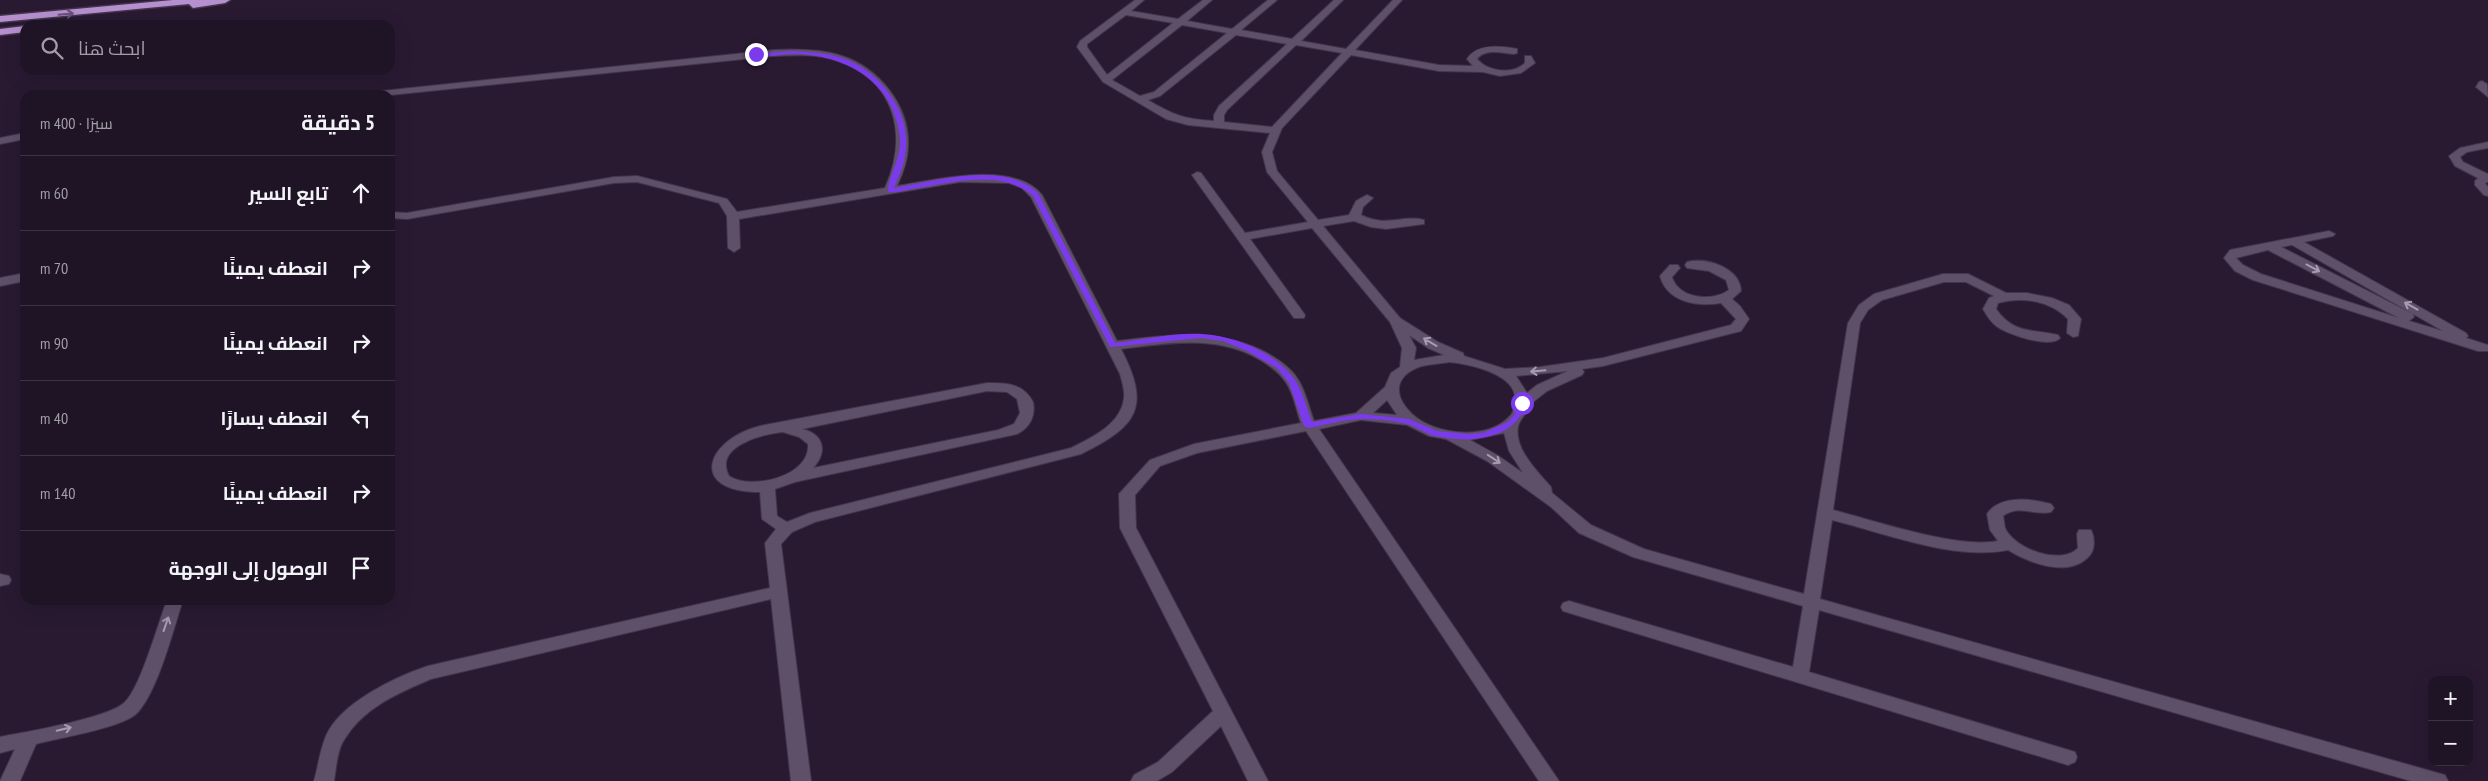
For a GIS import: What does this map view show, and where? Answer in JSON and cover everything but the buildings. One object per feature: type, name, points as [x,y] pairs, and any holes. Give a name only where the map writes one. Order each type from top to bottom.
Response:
[{"type":"highway","points":[[0,19],[203,0]]},
{"type":"highway","points":[[86,20],[225,0]]},
{"type":"highway","points":[[0,32],[20,30]]},
{"type":"lane","points":[[1140,0],[1083,43],[1082,48],[1106,80],[1170,117],[1188,122],[1275,130]]},
{"type":"lane","points":[[1106,80],[1208,0]]},
{"type":"lane","points":[[1140,99],[1157,94],[1273,0]]},
{"type":"lane","points":[[1219,125],[1219,115],[1223,108],[1339,0]]},
{"type":"lane","points":[[1398,0],[1275,130],[1267,152],[1272,172],[1396,320],[1408,348],[1407,368]]},
{"type":"lane","points":[[1124,12],[1439,68],[1484,69],[1497,72],[1517,71],[1529,66],[1528,58]]},
{"type":"lane","points":[[1484,69],[1473,62],[1475,54],[1489,50],[1514,51]]},
{"type":"lane","points":[[395,92],[774,53],[824,55],[850,63],[872,78],[889,96],[900,116],[904,139],[901,164],[890,190]]},
{"type":"lane","points":[[2482,84],[2481,87],[2488,94]]},
{"type":"lane","points":[[0,141],[20,137]]},
{"type":"lane","points":[[2488,145],[2464,150],[2454,156],[2464,166],[2488,178]]},
{"type":"lane","points":[[1197,175],[1298,315]]},
{"type":"lane","points":[[395,215],[407,216],[628,178],[723,201],[730,207],[734,216],[734,248]]},
{"type":"lane","points":[[734,216],[960,179],[986,178],[1011,180],[1026,186],[1036,195],[1127,374],[1131,398],[1123,418],[1106,436],[1076,451],[810,518],[786,528],[773,543],[801,781]]},
{"type":"lane","points":[[2488,178],[2480,181],[2480,185],[2488,193]]},
{"type":"lane","points":[[1355,217],[1355,211],[1359,202],[1367,198]]},
{"type":"lane","points":[[1242,237],[1355,217],[1368,224],[1382,226],[1420,222]]},
{"type":"lane","points":[[2329,234],[2234,253],[2230,258],[2239,268],[2257,277],[2485,350]]},
{"type":"lane","points":[[2293,241],[2419,310],[2485,350]]},
{"type":"lane","points":[[2270,246],[2398,313],[2485,350]]},
{"type":"lane","points":[[1674,268],[1666,276],[1666,281],[1676,292],[1705,301],[1724,299],[1735,292],[1734,281],[1721,271],[1691,264]]},
{"type":"lane","points":[[0,282],[20,278]]},
{"type":"lane","points":[[1800,677],[1854,323],[1863,308],[1878,297],[1943,278],[1968,278],[2002,296]]},
{"type":"lane","points":[[2054,338],[2025,334],[2000,322],[1993,315],[1990,308],[1991,302],[2002,296],[2019,295],[2033,297],[2060,306],[2076,320],[2077,327],[2074,333]]},
{"type":"lane","points":[[1396,320],[1434,345],[1504,373],[1540,371],[1603,362],[1736,328],[1743,319],[1736,308],[1724,299]]},
{"type":"lane","points":[[1112,346],[1201,336],[1224,339],[1250,349],[1280,366],[1288,377],[1309,426],[1549,781]]},
{"type":"lane","points":[[1361,416],[1391,389],[1399,374],[1407,368],[1434,359],[1465,359]]},
{"type":"lane","points":[[1522,403],[1554,381],[1603,362]]},
{"type":"lane","points":[[1451,436],[1485,435],[1511,424],[1519,414],[1522,403],[1520,393],[1504,373]]},
{"type":"lane","points":[[987,387],[1002,387],[1014,390],[1024,399],[1028,409],[1024,421],[1017,428],[1000,434],[796,476],[767,487],[738,486],[727,481],[720,474],[718,465],[729,446],[740,438],[761,431],[987,387]]},
{"type":"lane","points":[[1391,389],[1391,400],[1398,411],[1409,421],[1421,428],[1451,436],[1492,458],[1556,503],[1585,529],[1631,550],[2438,781]]},
{"type":"lane","points":[[1258,781],[1128,528],[1128,494],[1155,464],[1186,452],[1361,416],[1409,421]]},
{"type":"lane","points":[[1511,424],[1512,440],[1518,452],[1556,503]]},
{"type":"lane","points":[[783,428],[796,430],[814,441],[816,450],[814,459],[807,468],[796,476]]},
{"type":"lane","points":[[767,487],[770,519],[786,528]]},
{"type":"lane","points":[[2046,508],[2014,504],[2002,508],[1995,514],[1994,523],[1996,529],[2010,544],[2038,559],[2069,562],[2080,559],[2087,552],[2089,544],[2085,534]]},
{"type":"lane","points":[[1825,513],[1955,546],[1983,548],[2010,544]]},
{"type":"lane","points":[[324,781],[334,738],[356,712],[385,691],[428,674],[778,592]]},
{"type":"lane","points":[[0,745],[105,720],[130,709],[142,694],[173,605]]},
{"type":"lane","points":[[1569,607],[2068,757]]},
{"type":"lane","points":[[1141,781],[1165,767],[1223,713]]},
{"type":"lane","points":[[10,781],[29,738]]},
{"type":"route","points":[[756,54],[792,52],[839,58],[872,78],[889,96],[900,116],[904,139],[901,164],[890,190],[960,179],[986,178],[1011,180],[1026,186],[1036,195],[1112,346],[1201,336],[1224,339],[1250,349],[1280,366],[1292,382],[1309,426],[1361,416],[1409,421],[1421,428],[1436,433],[1468,437],[1485,435],[1511,424],[1519,414],[1522,403]]}]
